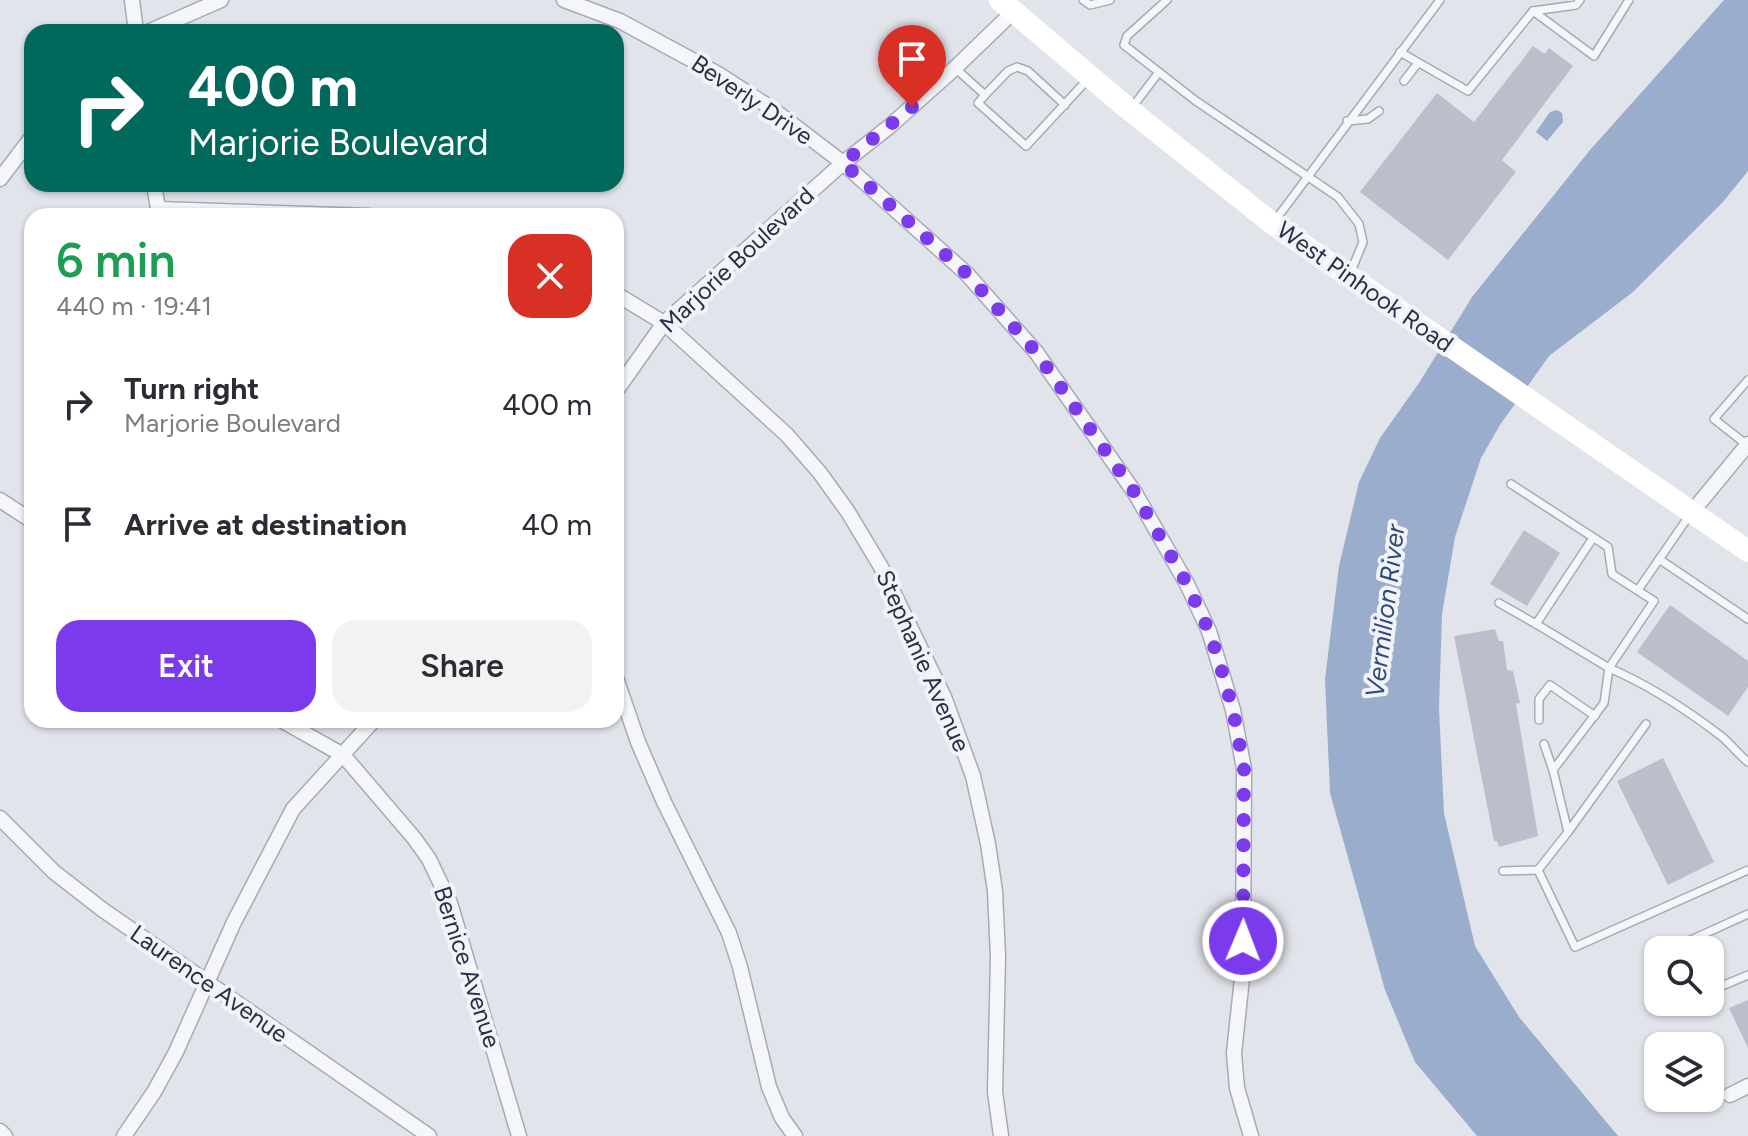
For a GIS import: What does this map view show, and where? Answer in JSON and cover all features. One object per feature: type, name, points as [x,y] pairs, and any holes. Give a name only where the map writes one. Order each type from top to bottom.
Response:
[{"type":"main road","name":"West Pinhook Road","points":[[1007,6],[1130,110],[1273,224],[1748,551]]},
{"type":"street","points":[[132,0],[135,24]]},
{"type":"street","points":[[166,24],[221,0]]},
{"type":"street","name":"Beverly Drive","points":[[564,0],[620,21],[718,74],[771,108],[843,163],[967,274],[1036,352],[1135,493],[1187,584],[1209,631],[1233,710],[1244,769],[1243,969],[1234,1053],[1237,1088],[1251,1136]]},
{"type":"street","name":"Marjorie Boulevard","points":[[624,380],[664,323],[955,68],[1007,6]]},
{"type":"street","points":[[0,179],[24,148]]},
{"type":"street","name":"Stephanie Avenue","points":[[624,299],[664,323],[787,435],[820,473],[881,567],[944,697],[973,776],[995,891],[998,957],[995,1092],[1001,1136]]},
{"type":"street","points":[[1692,512],[1748,445]]},
{"type":"street","points":[[0,500],[24,516]]},
{"type":"street","points":[[624,699],[664,802],[729,933],[769,1087],[782,1118],[795,1136]]},
{"type":"street","name":"Bernice Avenue","points":[[295,728],[343,755],[429,859],[450,903],[519,1136]]},
{"type":"street","points":[[124,1136],[154,1092],[266,856],[293,809],[367,728]]},
{"type":"street","name":"Laurence Avenue","points":[[0,818],[54,872],[206,983],[429,1136]]},
{"type":"street","points":[[1730,1095],[1748,1086]]},
{"type":"street","points":[[0,1131],[5,1136]]},
{"type":"lane","points":[[1083,0],[1090,5],[1110,0]]},
{"type":"lane","points":[[1167,0],[1127,36],[1124,45],[1231,126],[1338,197],[1359,224],[1363,242],[1349,276]]},
{"type":"lane","points":[[1273,224],[1440,0]]},
{"type":"lane","points":[[1400,52],[1468,91],[1533,11],[1576,5],[1580,0]]},
{"type":"lane","points":[[1533,11],[1594,56],[1629,0]]},
{"type":"lane","points":[[1404,81],[1418,63]]},
{"type":"lane","points":[[1065,105],[1028,71],[1017,67],[1008,71],[978,103],[1026,146],[1065,105],[1090,77]]},
{"type":"lane","points":[[955,68],[985,95]]},
{"type":"lane","points":[[1130,110],[1159,72]]},
{"type":"lane","points":[[1347,121],[1368,119],[1379,111]]},
{"type":"lane","points":[[1748,380],[1714,419],[1748,445]]},
{"type":"lane","points":[[1511,484],[1608,547],[1612,574],[1654,601],[1609,668],[1604,703],[1553,770]]},
{"type":"lane","points":[[1638,590],[1692,512]]},
{"type":"lane","points":[[1536,624],[1593,538]]},
{"type":"lane","points":[[1659,559],[1748,619]]},
{"type":"lane","points":[[1499,603],[1609,668],[1637,680],[1724,738],[1748,762]]},
{"type":"lane","points":[[1539,720],[1539,699],[1550,685],[1595,716]]},
{"type":"lane","points":[[1538,870],[1646,724]]},
{"type":"lane","points":[[1544,744],[1568,832]]},
{"type":"lane","points":[[1538,870],[1575,947],[1748,870]]},
{"type":"lane","points":[[1503,871],[1538,870]]},
{"type":"lane","points":[[1700,936],[1748,914]]},
{"type":"lane","points":[[1724,985],[1748,975]]},
{"type":"water","name":"Vermilion River","points":[[1724,0],[1748,0],[1748,171],[1723,202],[1633,292],[1549,356],[1500,425],[1481,458],[1455,537],[1442,614],[1439,708],[1444,813],[1475,946],[1519,1017],[1618,1136],[1477,1136],[1415,1062],[1385,990],[1330,793],[1325,679],[1339,566],[1359,482],[1380,438],[1419,383],[1472,297],[1590,150]]},
{"type":"water","points":[[1557,110],[1562,113],[1563,122],[1547,141],[1536,132],[1550,112]]},
{"type":"building","points":[[1533,46],[1545,54],[1549,48],[1573,66],[1502,160],[1516,172],[1448,260],[1360,192],[1437,93],[1474,122]]},
{"type":"building","points":[[1524,530],[1560,553],[1527,606],[1490,584]]},
{"type":"building","points":[[1670,605],[1748,661],[1748,687],[1728,716],[1637,652]]},
{"type":"building","points":[[1495,629],[1499,641],[1503,641],[1507,670],[1513,671],[1520,703],[1516,704],[1538,836],[1499,847],[1494,841],[1454,636]]},
{"type":"building","points":[[1663,758],[1714,862],[1668,885],[1617,781]]},
{"type":"building","points":[[1748,1000],[1748,1048],[1729,1008]]},
{"type":"route","points":[[912,107],[843,163],[967,274],[1036,352],[1135,493],[1187,584],[1209,631],[1221,668],[1244,769],[1243,941]]}]
